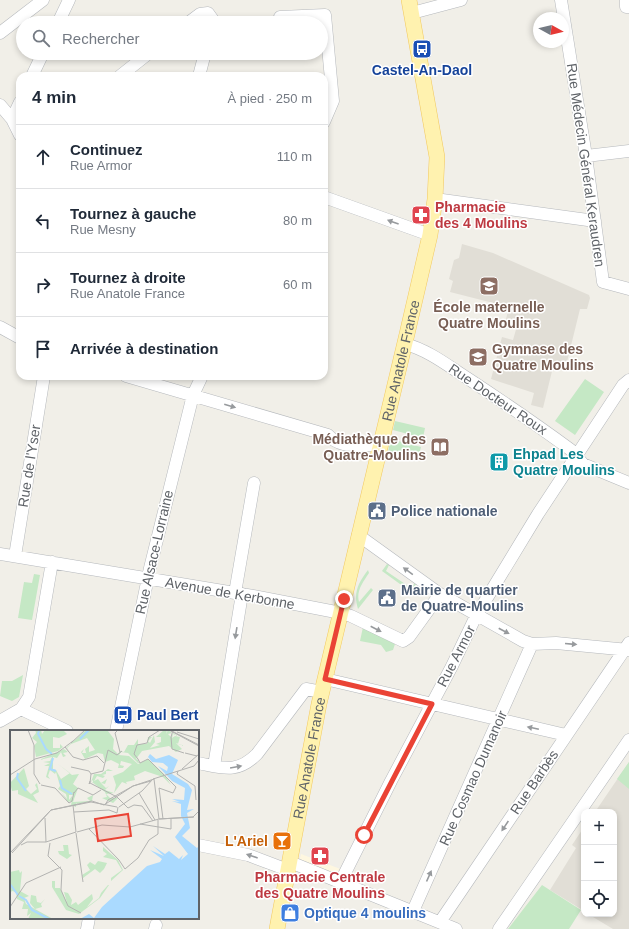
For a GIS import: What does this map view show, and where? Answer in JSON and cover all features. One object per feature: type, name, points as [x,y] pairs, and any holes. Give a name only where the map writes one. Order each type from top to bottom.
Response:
[{"type":"main road","name":"Rue Anatole France","points":[[278,929],[323,685],[430,235],[435,199],[437,157],[411,6]]},
{"type":"street","points":[[22,16],[43,0]]},
{"type":"street","points":[[61,16],[69,0]]},
{"type":"street","points":[[411,6],[462,0]]},
{"type":"street","name":"Rue Médecin Général Keraudren","points":[[561,0],[586,156],[603,282],[629,289]]},
{"type":"street","points":[[626,0],[626,7],[629,7]]},
{"type":"street","points":[[302,16],[325,16]]},
{"type":"street","points":[[0,33],[16,21]]},
{"type":"street","points":[[328,47],[333,100],[328,112]]},
{"type":"street","points":[[34,72],[40,60]]},
{"type":"street","points":[[125,72],[140,60]]},
{"type":"street","points":[[200,72],[203,60]]},
{"type":"street","points":[[0,105],[12,119],[16,127]]},
{"type":"street","points":[[12,119],[16,110]]},
{"type":"street","points":[[586,156],[629,151]]},
{"type":"street","points":[[328,199],[430,235]]},
{"type":"street","points":[[435,199],[595,221]]},
{"type":"street","points":[[0,327],[16,336]]},
{"type":"street","name":"Rue Docteur Roux","points":[[405,344],[420,348],[429,353],[480,386],[571,450],[584,464],[629,483]]},
{"type":"street","name":"Rue de l'Yser","points":[[15,556],[43,380]]},
{"type":"street","points":[[140,380],[328,435],[333,441],[352,446],[369,443],[381,446]]},
{"type":"street","name":"Rue Alsace-Lorraine","points":[[116,730],[147,579],[193,395],[200,380]]},
{"type":"street","name":"Rue Armor","points":[[340,883],[452,666],[476,616],[576,457],[623,385],[629,380]]},
{"type":"street","points":[[214,766],[254,484]]},
{"type":"street","points":[[358,535],[440,594],[476,616],[532,644],[556,643],[628,648]]},
{"type":"street","name":"Avenue de Kerbonne","points":[[0,554],[239,593],[341,613],[351,616],[403,641],[409,637],[440,594]]},
{"type":"street","points":[[0,720],[21,709],[29,697],[52,562]]},
{"type":"street","name":"Rue Cosmao Dumanoir","points":[[413,911],[500,720],[532,644]]},
{"type":"street","name":"Rue Barbès","points":[[440,922],[566,735],[628,648]]},
{"type":"street","points":[[199,764],[239,767],[248,763],[257,754],[306,689],[323,685],[432,704],[566,735]]},
{"type":"street","points":[[21,709],[65,730]]},
{"type":"street","points":[[499,929],[629,740]]},
{"type":"street","points":[[199,845],[248,855],[289,866],[340,883],[456,929]]},
{"type":"street","points":[[88,929],[89,919]]},
{"type":"shaded area","points":[[462,244],[493,253],[589,295],[590,298],[587,309],[580,309],[566,366],[554,363],[543,408],[531,405],[534,393],[491,379],[502,337],[513,340],[517,326],[505,323],[509,307],[450,292],[453,281],[449,279],[454,260],[459,258]]},
{"type":"shaded area","points":[[629,762],[629,929],[613,929],[593,917],[617,917],[617,809],[597,809]]},
{"type":"shaded area","points":[[581,832],[581,909],[550,890],[576,848],[572,845]]},
{"type":"shaded area","points":[[301,854],[343,870],[336,881],[298,867]]},
{"type":"green space","points":[[585,379],[604,392],[575,435],[555,421]]},
{"type":"green space","points":[[395,421],[425,428],[423,438],[393,430]]},
{"type":"green space","points":[[398,441],[421,447],[418,459],[388,452],[390,442]]},
{"type":"green space","points":[[387,564],[389,565],[386,571],[411,588],[415,583],[416,584],[411,592],[382,571]]},
{"type":"green space","points":[[368,570],[369,573],[359,590],[359,602],[371,588],[373,590],[358,609],[356,598],[357,588]]},
{"type":"green space","points":[[34,574],[40,575],[32,620],[18,618],[24,582],[32,583]]},
{"type":"green space","points":[[363,627],[395,644],[393,650],[386,652],[381,645],[360,641]]},
{"type":"green space","points":[[23,675],[19,697],[12,701],[0,696],[2,681],[12,681]]},
{"type":"green space","points":[[629,762],[629,789],[617,779]]},
{"type":"green space","points":[[542,885],[581,910],[569,929],[508,929]]},
{"type":"place","name":"Castel-An-Daol","points":[[422,49]]},
{"type":"place","name":"Pharmacie des 4 Moulins","points":[[421,215]]},
{"type":"place","name":"École maternelle Quatre Moulins","points":[[489,286]]},
{"type":"place","name":"Gymnase des Quatre Moulins","points":[[478,357]]},
{"type":"place","name":"Médiathèque des Quatre-Moulins","points":[[440,447]]},
{"type":"place","name":"Ehpad Les Quatre Moulins","points":[[499,462]]},
{"type":"place","name":"Police nationale","points":[[377,511]]},
{"type":"place","name":"Mairie de quartier de Quatre-Moulins","points":[[387,598]]},
{"type":"place","name":"Paul Bert","points":[[123,715]]},
{"type":"place","name":"L'Ariel","points":[[282,841]]},
{"type":"place","name":"Pharmacie Centrale des Quatre Moulins","points":[[320,856]]},
{"type":"place","name":"Optique 4 moulins","points":[[290,913]]},
{"type":"route","points":[[344,599],[325,679],[432,704],[364,835]]}]
